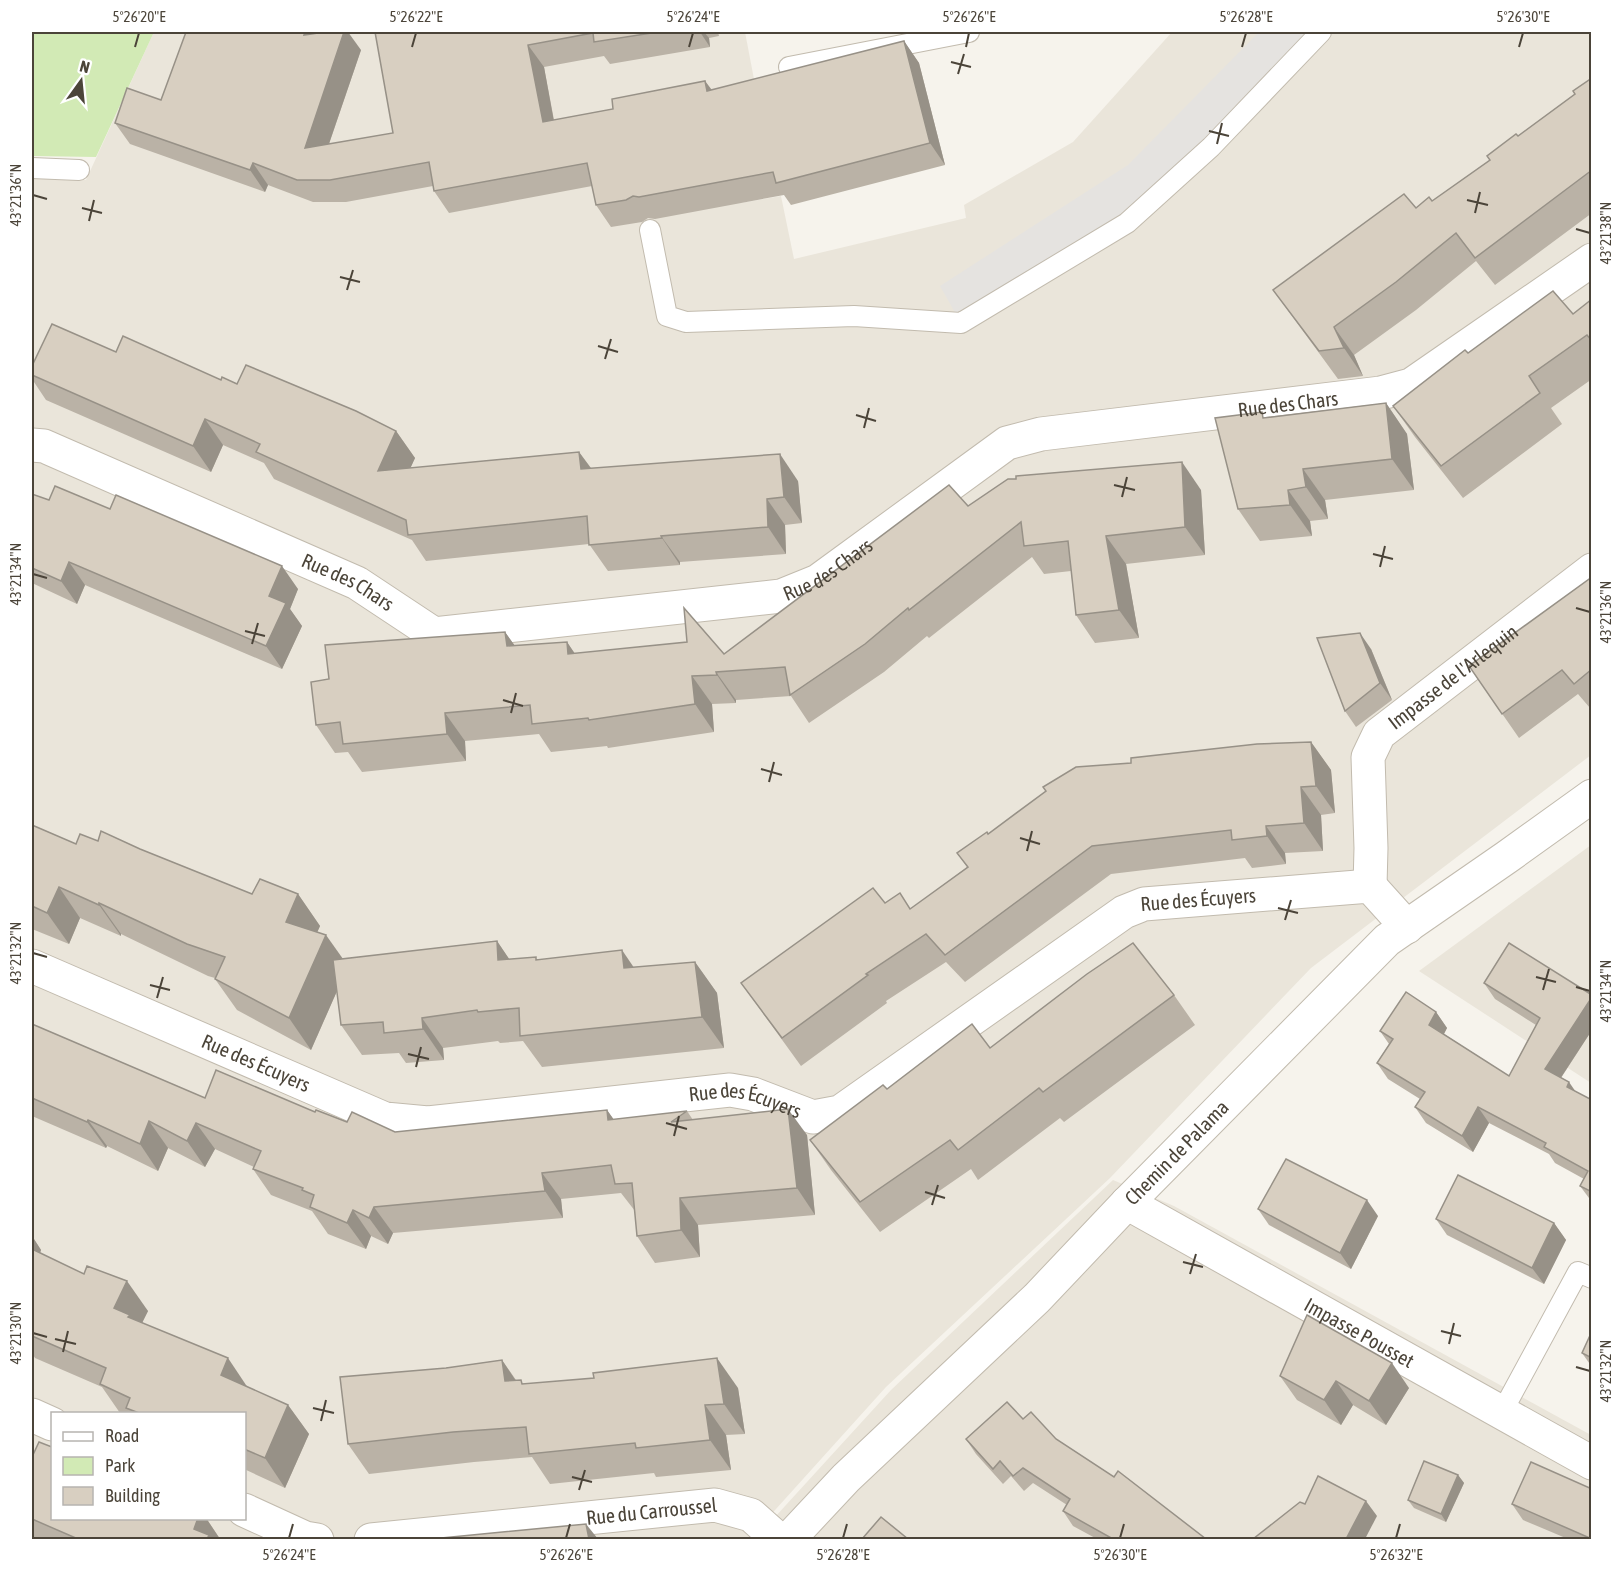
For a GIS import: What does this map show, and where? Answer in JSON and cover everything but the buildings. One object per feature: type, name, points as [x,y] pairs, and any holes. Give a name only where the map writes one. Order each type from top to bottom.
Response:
[{"type":"street","name":"Rue des Chars","points":[[32,445],[44,446],[357,583],[434,634],[782,596],[818,581],[1007,443],[1041,434],[1381,393],[1411,385],[1592,260]]},
{"type":"street","name":"Impasse de l'Arlequin","points":[[1370,886],[1368,757],[1379,734],[1592,570]]},
{"type":"street","name":"Chemin de Palama","points":[[788,1539],[846,1478],[1037,1298],[1127,1203],[1379,948],[1592,796]]},
{"type":"street","points":[[1370,886],[1407,927]]},
{"type":"street","name":"Rue des Écuyers","points":[[32,966],[385,1119],[428,1123],[730,1090],[753,1094],[813,1117],[840,1112],[1124,912],[1144,904],[1370,886]]},
{"type":"street","name":"Impasse Pousset","points":[[1127,1203],[1592,1463]]},
{"type":"street","points":[[32,1415],[51,1424]]},
{"type":"street","name":"Rue du Carroussel","points":[[371,1539],[715,1505],[751,1515],[779,1539]]},
{"type":"street","points":[[246,1511],[305,1538],[317,1539]]},
{"type":"lane","points":[[789,67],[969,32]]},
{"type":"lane","points":[[650,230],[667,316],[686,322],[854,316],[961,323],[1127,223],[1211,147],[1321,32]]},
{"type":"lane","points":[[32,168],[79,170]]},
{"type":"lane","points":[[1502,1412],[1578,1272],[1592,1278]]},
{"type":"shaded area","points":[[154,32],[745,32],[757,95],[740,203],[781,196],[794,259],[966,218],[964,205],[1073,142],[1172,32],[1591,32],[1591,755],[1311,968],[1110,1178],[886,1387],[749,1539],[32,1540],[32,178],[86,180]]},
{"type":"shaded area","points":[[1259,32],[1321,32],[1127,223],[961,323],[940,286],[1128,165]]},
{"type":"shaded area","points":[[1591,845],[1591,1083],[1419,971]]},
{"type":"shaded area","points":[[1113,1180],[1174,1206],[1591,1435],[1591,1539],[754,1540],[891,1390]]},
{"type":"green space","points":[[32,32],[154,32],[96,157],[32,156]]}]
